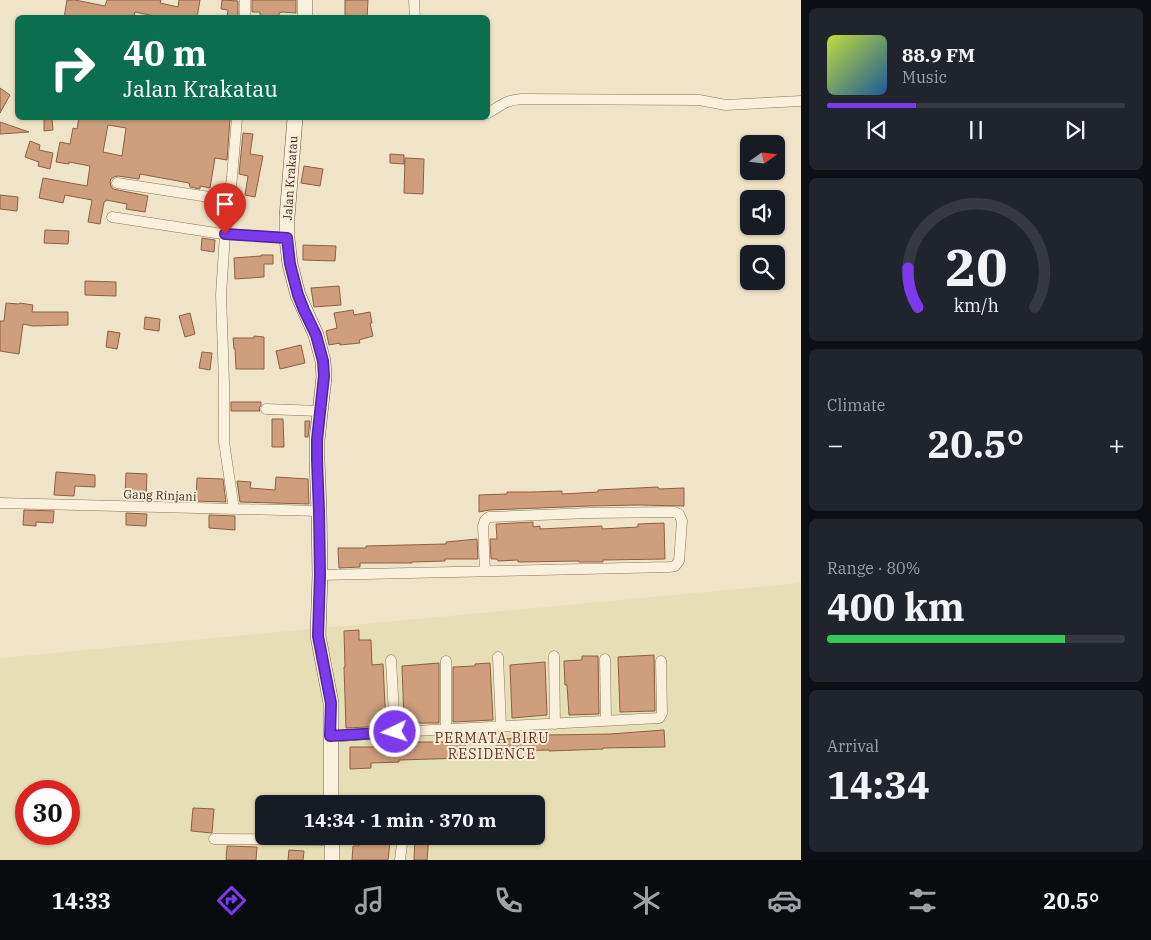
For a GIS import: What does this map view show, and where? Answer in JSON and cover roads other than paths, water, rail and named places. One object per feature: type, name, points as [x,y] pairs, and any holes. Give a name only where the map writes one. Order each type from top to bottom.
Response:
[{"type":"street","points":[[245,0],[245,15]]},
{"type":"street","points":[[305,0],[305,15]]},
{"type":"street","points":[[414,0],[415,15]]},
{"type":"street","points":[[490,112],[502,104],[522,99],[699,100],[721,105],[801,101]]},
{"type":"street","points":[[234,510],[223,432],[224,373],[221,295],[225,234],[237,120]]},
{"type":"street","name":"Jalan Krakatau","points":[[295,120],[287,238],[290,264],[298,295],[316,335],[323,361],[324,376],[317,440],[320,575],[318,636],[331,703],[331,795]]},
{"type":"street","points":[[117,183],[230,200]]},
{"type":"street","name":"Jalan Krakatau","points":[[112,217],[225,234],[287,238]]},
{"type":"street","points":[[266,409],[320,411]]},
{"type":"street","name":"Gang Rinjani","points":[[0,503],[319,511]]},
{"type":"street","points":[[320,575],[669,567],[675,566],[679,561],[682,527],[680,517],[679,514],[674,512],[489,517],[482,526],[485,571]]},
{"type":"street","points":[[554,656],[555,724]]},
{"type":"street","points":[[498,657],[501,726]]},
{"type":"street","points":[[605,659],[606,720]]},
{"type":"street","points":[[391,660],[395,732]]},
{"type":"street","points":[[446,661],[446,730]]},
{"type":"street","points":[[330,736],[656,718],[660,717],[662,713],[661,661]]},
{"type":"street","points":[[214,839],[255,839]]},
{"type":"street","points":[[332,845],[332,860]]},
{"type":"street","points":[[400,860],[402,845]]},
{"type":"district","name":"PERMATA BIRU RESIDENCE","points":[[492,746]]}]
